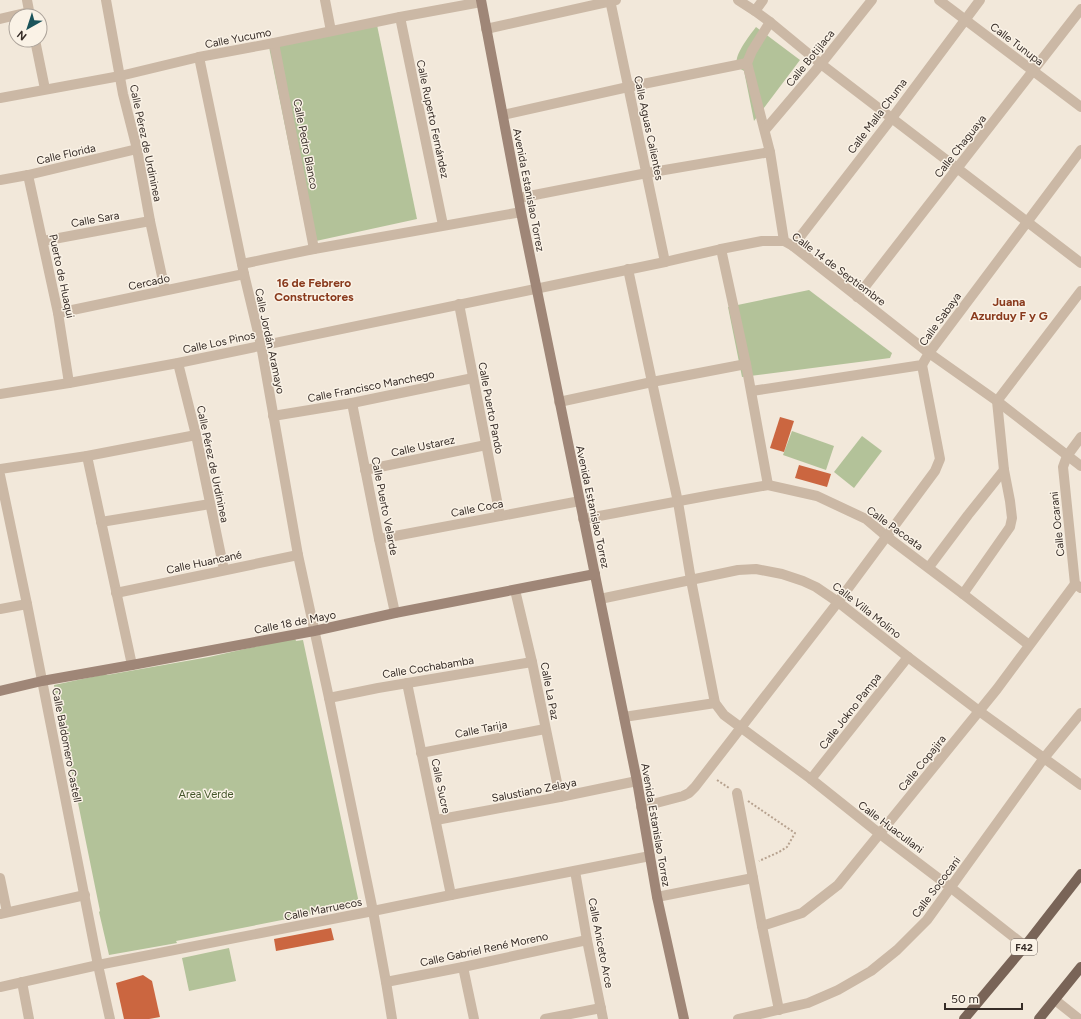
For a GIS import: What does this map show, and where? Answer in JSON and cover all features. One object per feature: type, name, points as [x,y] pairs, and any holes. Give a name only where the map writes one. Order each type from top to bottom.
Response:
[{"type":"main road","name":"F42","points":[[964,1019],[1025,946],[1081,874]]},
{"type":"main road","points":[[1039,1019],[1081,967]]},
{"type":"street","name":"Calle Pérez de Urdininea","points":[[106,0],[120,76],[137,150],[150,222],[165,290]]},
{"type":"street","points":[[325,0],[332,32]]},
{"type":"street","points":[[486,29],[612,0]]},
{"type":"street","name":"Calle Aguas Calientes","points":[[612,0],[628,87],[665,262]]},
{"type":"street","points":[[738,0],[770,22],[821,64],[1081,263]]},
{"type":"street","points":[[755,11],[763,0]]},
{"type":"street","name":"Calle Botijlaca","points":[[765,130],[821,64],[872,0]]},
{"type":"street","name":"Calle Tunupa","points":[[939,0],[1081,107]]},
{"type":"street","name":"Calle Malla Chuma","points":[[793,246],[892,118],[980,0]]},
{"type":"street","name":"Calle Yucumo","points":[[0,98],[120,76],[199,57],[332,32],[481,1]]},
{"type":"street","name":"Avenida Estanislao Torrez","points":[[481,1],[521,212],[624,717],[657,897],[684,1019]]},
{"type":"street","name":"Calle Chaguaya","points":[[857,297],[1081,9]]},
{"type":"street","name":"Calle Ruperto Fernández","points":[[400,17],[443,226]]},
{"type":"street","points":[[770,22],[752,51],[747,63],[770,152],[784,241]]},
{"type":"street","name":"Calle Pedro Blanco","points":[[274,43],[314,250]]},
{"type":"street","points":[[37,48],[45,89]]},
{"type":"street","name":"Calle Jordán Aramayo","points":[[199,57],[243,269],[261,345],[298,555],[329,698],[386,982],[392,1019]]},
{"type":"street","points":[[503,115],[628,87],[747,63]]},
{"type":"street","name":"Calle Florida","points":[[0,180],[137,150]]},
{"type":"street","name":"Calle Sabaya","points":[[922,365],[1081,150]]},
{"type":"street","points":[[519,198],[647,173],[770,152]]},
{"type":"street","name":"Puerto de Huaqui","points":[[28,175],[58,313],[69,383]]},
{"type":"street","name":"Cercado","points":[[58,313],[165,290],[314,250],[521,212]]},
{"type":"street","name":"Calle Sara","points":[[43,241],[150,222]]},
{"type":"street","name":"Calle 14 de Septiembre","points":[[537,288],[762,241],[784,241],[793,246],[929,354],[997,401],[1081,466]]},
{"type":"street","points":[[721,249],[752,391],[768,486]]},
{"type":"street","points":[[624,717],[715,703],[691,580],[678,502],[628,269]]},
{"type":"street","name":"Calle Los Pinos","points":[[0,394],[178,363],[537,288]]},
{"type":"street","points":[[964,594],[1010,527],[1012,518],[1004,470],[997,401],[1081,291]]},
{"type":"street","name":"Calle Puerto Pando","points":[[459,304],[500,516]]},
{"type":"street","name":"Calle Pérez de Urdininea","points":[[178,363],[196,435],[224,570]]},
{"type":"street","points":[[559,402],[746,364]]},
{"type":"street","points":[[641,807],[676,799],[689,793],[838,602],[935,471],[940,459],[922,365],[752,391]]},
{"type":"street","name":"Calle Francisco Manchego","points":[[273,416],[352,403],[473,378]]},
{"type":"street","name":"Calle Puerto Velarde","points":[[352,403],[395,613]]},
{"type":"street","points":[[0,469],[87,456],[196,435]]},
{"type":"street","points":[[1067,456],[1081,438]]},
{"type":"street","name":"Calle Ustarez","points":[[365,470],[486,445]]},
{"type":"street","points":[[87,456],[132,665]]},
{"type":"street","name":"Calle Ocarani","points":[[1067,456],[1063,467],[1078,586]]},
{"type":"street","points":[[928,567],[968,514],[1004,470]]},
{"type":"street","name":"Calle Baldomero Castell","points":[[0,475],[28,604],[98,965],[110,1019]]},
{"type":"street","name":"Calle Pacoata","points":[[583,519],[768,486],[817,496],[866,519],[886,536],[1029,645]]},
{"type":"street","name":"Calle Coca","points":[[379,539],[580,501]]},
{"type":"street","points":[[101,522],[210,504]]},
{"type":"street","name":"Calle Huancané","points":[[116,593],[298,555]]},
{"type":"street","name":"Calle Villa Molino","points":[[600,599],[738,570],[756,569],[782,574],[803,581],[816,587],[838,602],[979,711],[1081,785]]},
{"type":"street","name":"Calle 18 de Mayo","points":[[0,691],[42,680],[314,631],[395,613],[595,574]]},
{"type":"street","name":"Calle Copajira","points":[[762,926],[802,913],[838,885],[997,689],[1029,645],[1078,586]]},
{"type":"street","name":"Calle La Paz","points":[[515,590],[532,662],[560,797]]},
{"type":"street","points":[[0,609],[28,604]]},
{"type":"street","name":"Calle Jokno Pampa","points":[[811,779],[908,657]]},
{"type":"street","name":"Calle Cochabamba","points":[[329,698],[378,688],[532,662]]},
{"type":"street","name":"Calle Sucre","points":[[407,683],[451,894]]},
{"type":"street","name":"Calle Huacullani","points":[[715,703],[724,715],[811,779],[1025,946]]},
{"type":"street","name":"Calle Sococani","points":[[738,1019],[757,1017],[808,1003],[838,990],[871,971],[897,950],[927,920],[1044,758],[1081,713]]},
{"type":"street","name":"Calle Tarija","points":[[422,753],[545,729]]},
{"type":"street","name":"Salustiano Zelaya","points":[[436,820],[636,781]]},
{"type":"street","points":[[738,793],[750,864],[779,1010]]},
{"type":"street","name":"Calle Marruecos","points":[[0,987],[98,965],[451,894],[650,856]]},
{"type":"street","name":"Calle Aniceto Arce","points":[[575,871],[603,1019]]},
{"type":"street","points":[[0,878],[3,913],[85,895]]},
{"type":"street","points":[[657,897],[753,878]]},
{"type":"street","name":"Calle Gabriel René Moreno","points":[[386,982],[587,940]]},
{"type":"street","points":[[463,967],[474,1019]]},
{"type":"street","points":[[22,982],[29,1019]]},
{"type":"street","points":[[1055,1000],[1079,1019]]},
{"type":"street","points":[[545,1019],[601,1008]]},
{"type":"path","points":[[718,780],[795,833],[787,847],[779,852],[750,864]]},
{"type":"green space","points":[[377,25],[417,219],[316,241],[302,210],[269,47]]},
{"type":"green space","points":[[756,27],[800,60],[754,121],[744,71],[738,66],[737,60],[743,45]]},
{"type":"green space","points":[[809,290],[892,353],[890,358],[742,377],[728,307]]},
{"type":"green space","points":[[792,431],[834,446],[826,470],[783,455]]},
{"type":"green space","points":[[862,436],[882,451],[854,488],[834,472]]},
{"type":"green space","name":"Area Verde","points":[[295,638],[296,641],[303,640],[359,903],[353,906],[176,941],[177,943],[109,955],[99,912],[54,685],[106,674],[209,657]]},
{"type":"green space","points":[[229,948],[236,981],[189,991],[182,958]]},
{"type":"building","points":[[780,417],[794,421],[784,452],[770,448]]},
{"type":"building","points":[[799,465],[831,474],[827,487],[795,478]]},
{"type":"building","points":[[331,928],[334,940],[276,951],[274,939]]},
{"type":"building","points":[[143,975],[152,981],[160,1017],[149,1019],[124,1019],[116,983]]},
{"type":"district","name":"16 de Febrero Constructores","points":[[314,290]]},
{"type":"district","name":"Juana Azurduy F y G","points":[[1009,309]]}]
